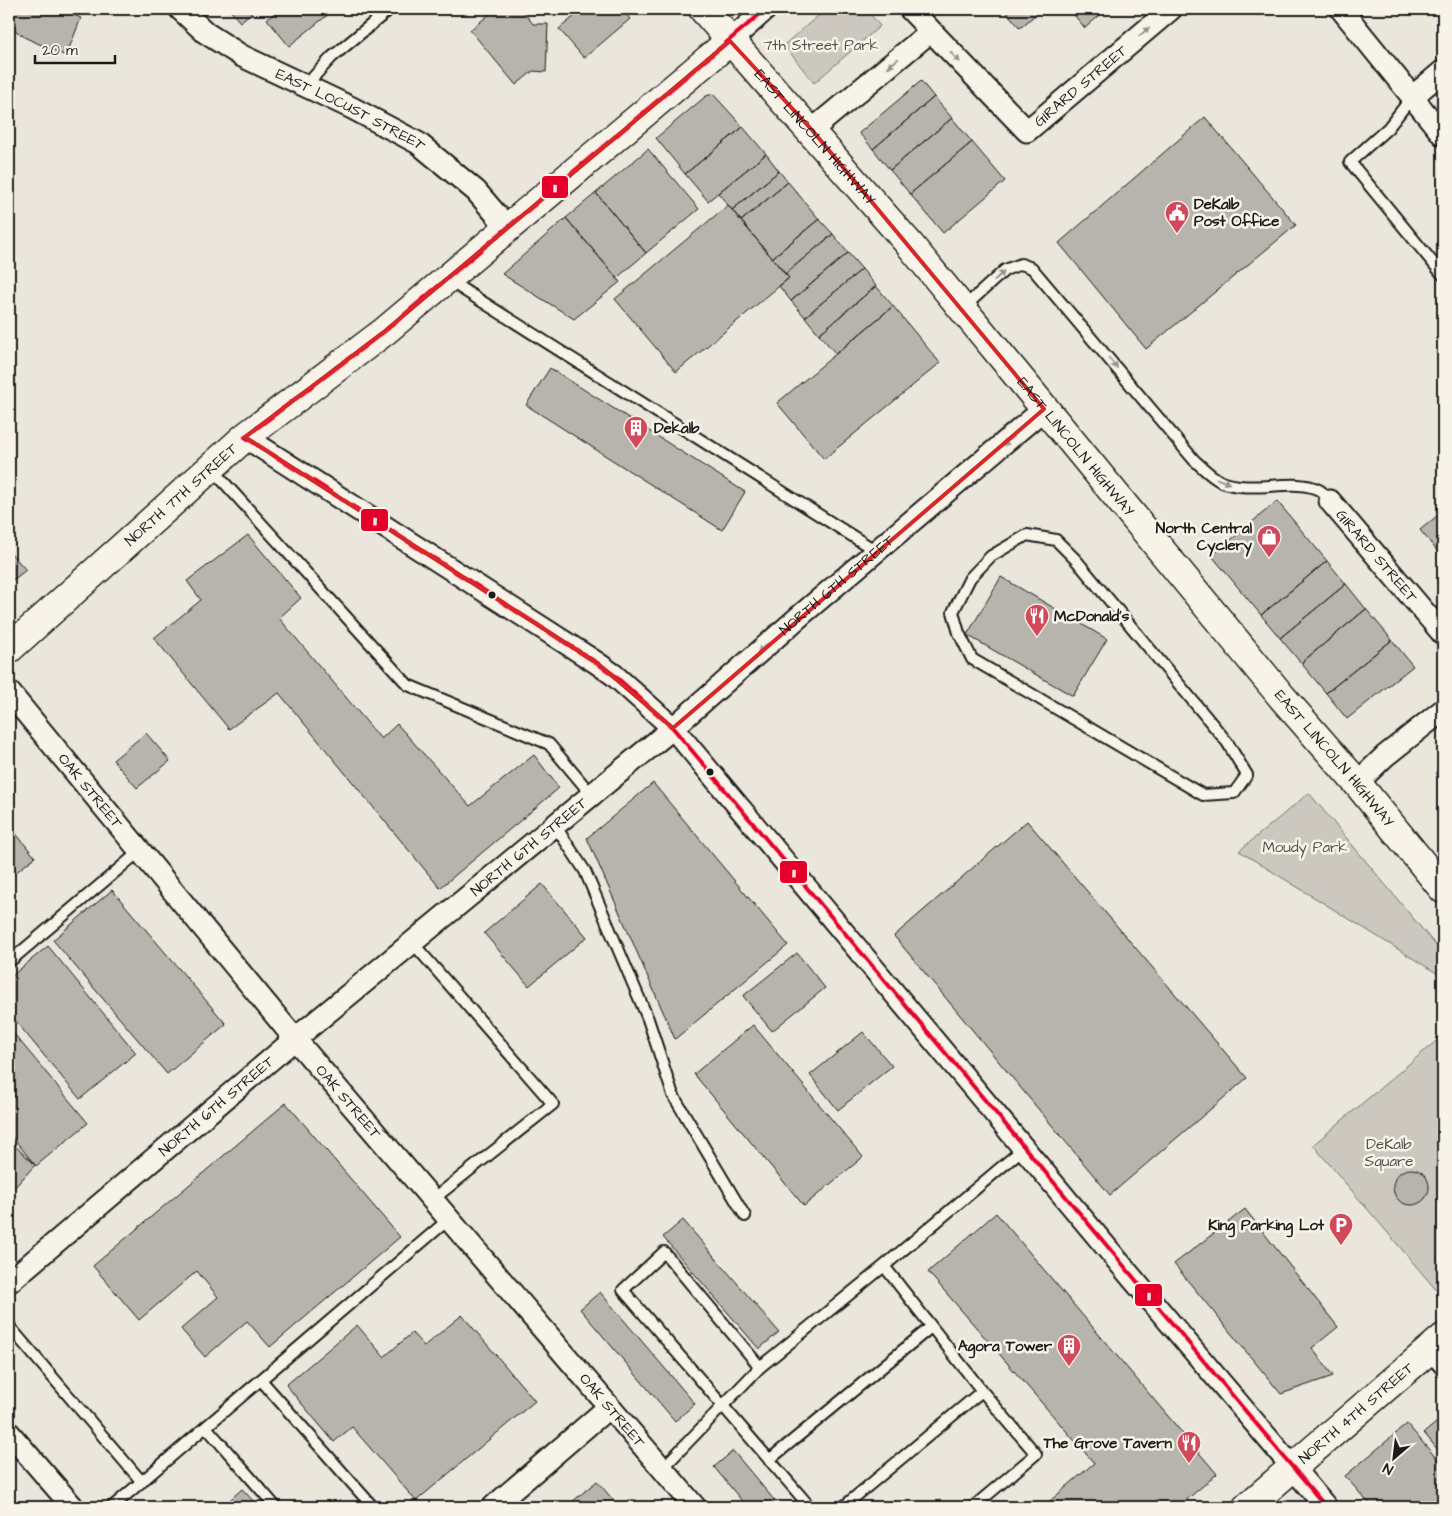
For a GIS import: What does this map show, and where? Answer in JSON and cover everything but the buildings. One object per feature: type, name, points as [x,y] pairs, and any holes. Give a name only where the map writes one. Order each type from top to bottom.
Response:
[{"type":"main road","name":"EAST LINCOLN HIGHWAY","points":[[704,9],[730,41],[812,130],[963,309],[1282,697],[1357,782],[1443,889]]},
{"type":"main road","name":"NORTH 7TH STREET","points":[[9,649],[245,437],[385,331],[730,41]]},
{"type":"main road","name":"NORTH 4TH STREET","points":[[1246,1507],[1439,1351]]},
{"type":"street","name":"EAST LOCUST STREET","points":[[180,9],[206,33],[242,56],[418,143],[476,191],[507,227]]},
{"type":"street","points":[[730,41],[766,9]]},
{"type":"street","name":"GIRARD STREET","points":[[910,9],[1027,131],[1171,9]]},
{"type":"street","points":[[1341,9],[1443,135]]},
{"type":"street","points":[[812,130],[930,32]]},
{"type":"street","points":[[1412,97],[1443,71]]},
{"type":"street","name":"NORTH 6TH STREET","points":[[9,1282],[295,1039],[673,728],[1044,409]]},
{"type":"street","points":[[245,437],[597,663],[614,675],[673,728],[1326,1507]]},
{"type":"street","name":"GIRARD STREET","points":[[1330,501],[1443,634]]},
{"type":"street","name":"OAK STREET","points":[[9,692],[295,1039],[695,1507]]},
{"type":"street","points":[[1357,782],[1388,754],[1443,710]]},
{"type":"street","points":[[494,1507],[609,1408]]},
{"type":"street","points":[[9,1433],[73,1507]]},
{"type":"lane","points":[[305,86],[332,58],[390,9]]},
{"type":"lane","points":[[1412,97],[1388,128],[1350,162],[1443,275]]},
{"type":"lane","points":[[963,309],[1005,270],[1021,264],[1032,268],[1194,460],[1209,474],[1222,482],[1247,488],[1304,485],[1319,490],[1330,501]]},
{"type":"lane","points":[[446,279],[876,552]]},
{"type":"lane","points":[[210,468],[408,685],[548,744],[591,794]]},
{"type":"lane","points":[[1027,535],[1056,540],[1076,560],[1227,742],[1247,775],[1234,793],[1203,795],[972,659],[959,633],[953,612],[970,578],[991,556],[1027,535]]},
{"type":"lane","points":[[554,824],[584,871],[648,1019],[673,1095],[745,1216]]},
{"type":"lane","points":[[9,962],[140,851]]},
{"type":"lane","points":[[412,942],[553,1104],[432,1200]]},
{"type":"lane","points":[[662,1469],[760,1367],[1024,1148]]},
{"type":"lane","points":[[112,1507],[449,1219]]},
{"type":"lane","points":[[760,1367],[664,1252],[623,1290],[810,1507]]},
{"type":"lane","points":[[884,1266],[982,1391],[1036,1454],[973,1507]]},
{"type":"lane","points":[[9,1326],[142,1482]]},
{"type":"lane","points":[[769,1460],[931,1327]]},
{"type":"lane","points":[[261,1380],[372,1507]]},
{"type":"lane","points":[[843,1507],[982,1391]]},
{"type":"lane","points":[[206,1427],[276,1507]]},
{"type":"highlighted area","points":[[730,41],[812,130],[1044,409],[673,728],[597,663],[245,437],[385,331]]},
{"type":"green space","name":"7th Street Park","points":[[826,9],[866,9],[880,26],[814,83],[784,45]]},
{"type":"green space","name":"Moudy Park","points":[[1309,793],[1443,954],[1443,977],[1239,851]]},
{"type":"green space","name":"DeKalb Square","points":[[1442,1036],[1443,1287],[1438,1292],[1313,1145]]},
{"type":"transit line","name":"11","points":[[766,9],[385,331],[245,437],[597,663],[614,675],[673,728],[1326,1507]]},
{"type":"place","name":"DeKalb Post Office","points":[[1177,234]]},
{"type":"place","name":"Dekalb","points":[[636,449]]},
{"type":"place","name":"North Central Cyclery","points":[[1269,558]]},
{"type":"place","name":"McDonald's","points":[[1037,637]]},
{"type":"place","name":"King Parking Lot","points":[[1341,1246]]},
{"type":"place","name":"Agora Tower","points":[[1069,1367]]},
{"type":"place","name":"The Grove Tavern","points":[[1189,1464]]}]
